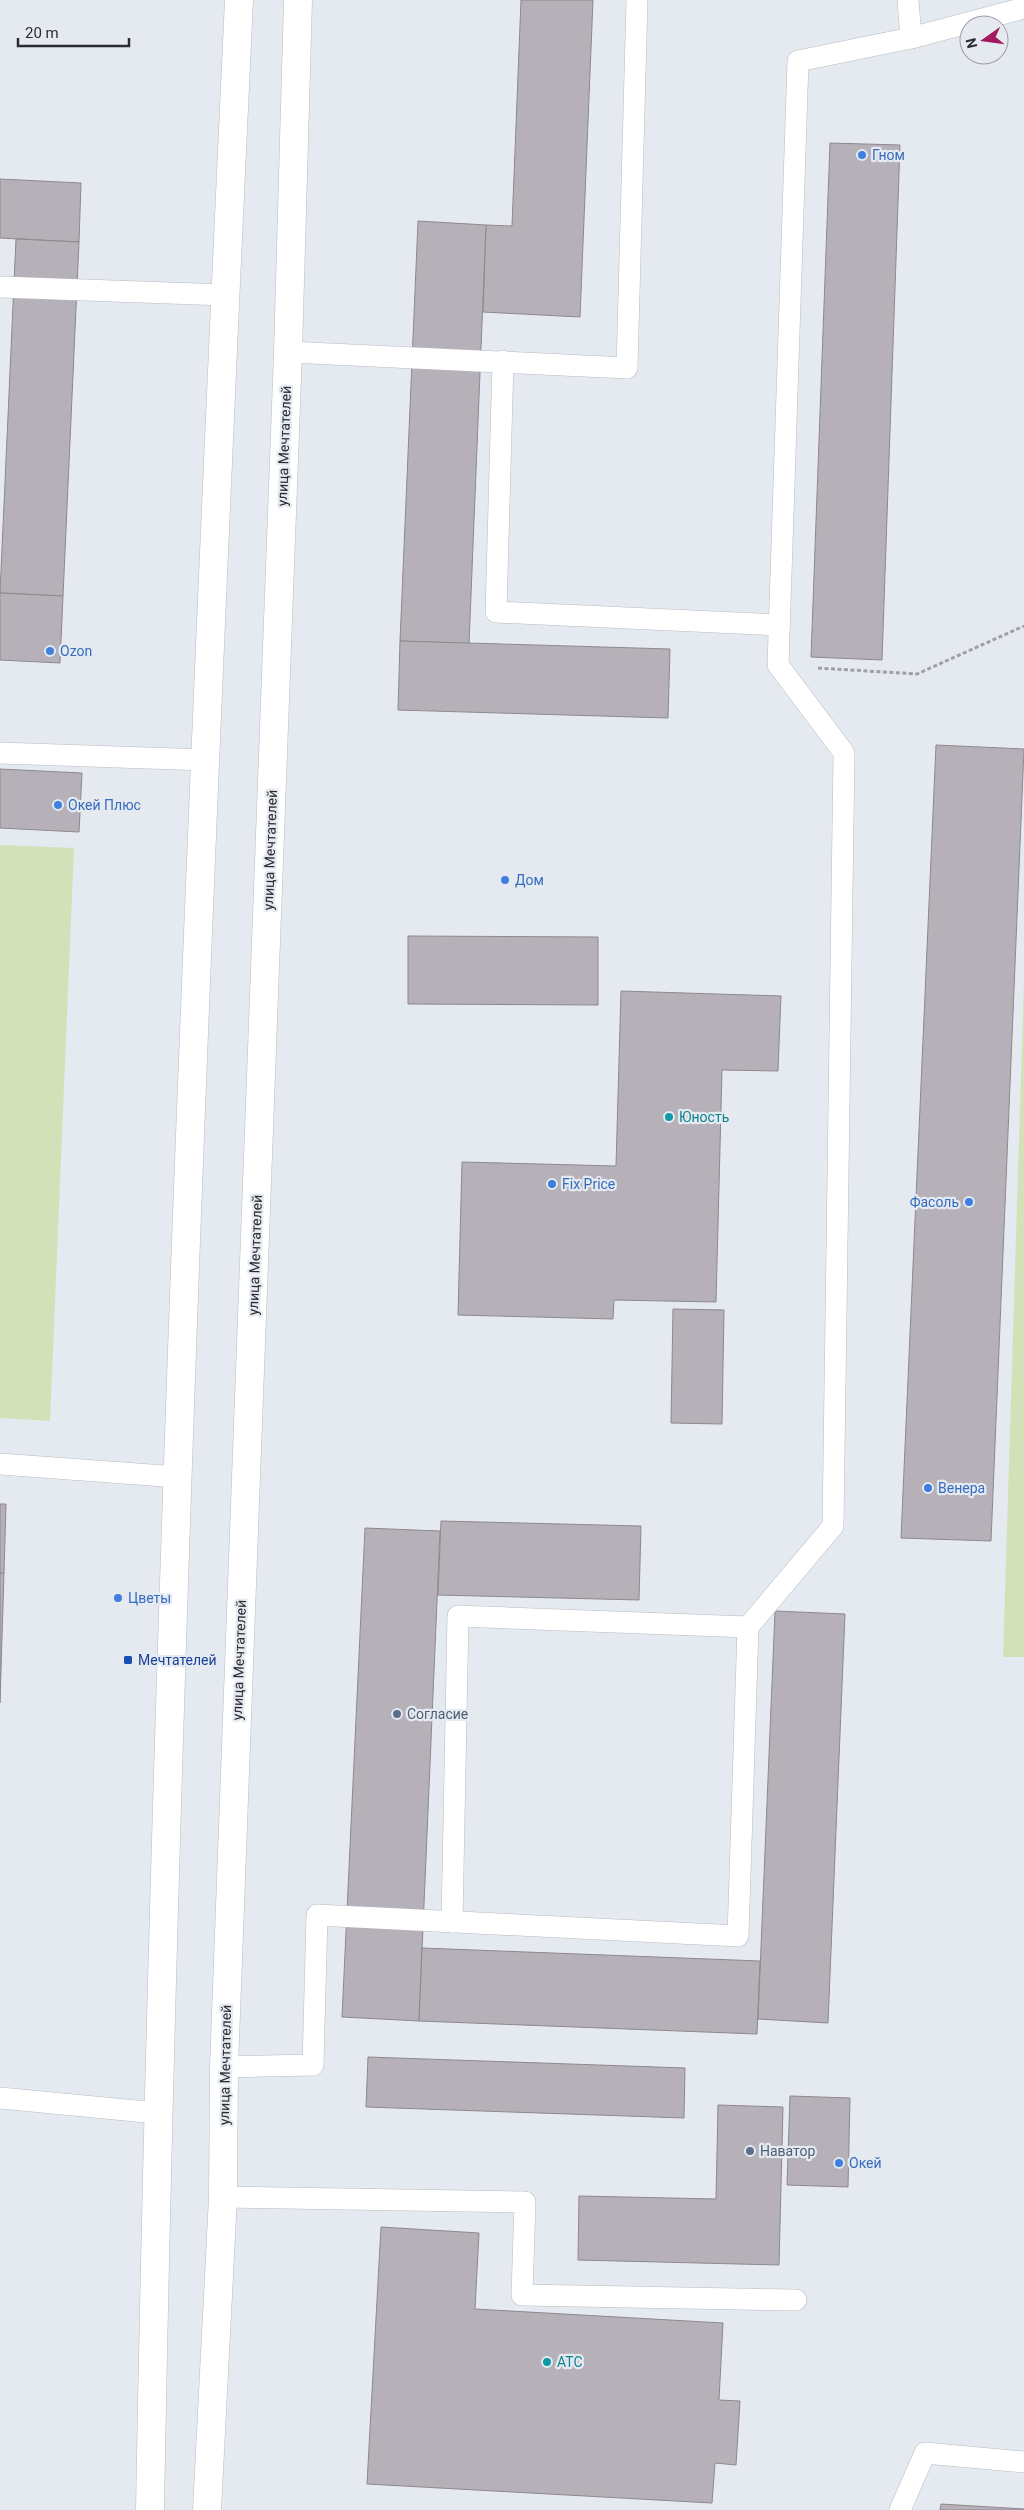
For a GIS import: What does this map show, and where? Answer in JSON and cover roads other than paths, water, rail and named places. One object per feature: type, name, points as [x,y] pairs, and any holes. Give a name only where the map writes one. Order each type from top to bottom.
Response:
[{"type":"street","points":[[150,2510],[157,2113],[178,1477],[225,295],[239,0]]},
{"type":"street","name":"улица Мечтателей","points":[[207,2510],[223,2196],[224,2067],[288,352],[298,0]]},
{"type":"lane","points":[[288,352],[627,368],[637,0]]},
{"type":"lane","points":[[908,0],[911,38]]},
{"type":"lane","points":[[224,2067],[313,2065],[317,1915],[738,1936],[748,1627],[833,1526],[844,752],[778,665],[798,61],[911,38],[1024,7]]},
{"type":"lane","points":[[0,287],[225,295]]},
{"type":"lane","points":[[504,361],[496,612],[779,625]]},
{"type":"lane","points":[[0,753],[206,760]]},
{"type":"lane","points":[[0,1464],[178,1477]]},
{"type":"lane","points":[[452,1922],[458,1616],[748,1627]]},
{"type":"lane","points":[[0,2098],[157,2113]]},
{"type":"lane","points":[[223,2196],[525,2202],[522,2295],[796,2300]]},
{"type":"lane","points":[[900,2510],[925,2453],[1024,2462]]},
{"type":"place","name":"Гном","points":[[862,155]]},
{"type":"place","name":"Ozon","points":[[50,651]]},
{"type":"place","name":"Окей Плюс","points":[[58,805]]},
{"type":"place","name":"Дом","points":[[505,880]]},
{"type":"place","name":"Юность","points":[[669,1117]]},
{"type":"place","name":"Fix Price","points":[[552,1184]]},
{"type":"place","name":"Фасоль","points":[[969,1202]]},
{"type":"place","name":"Венера","points":[[928,1488]]},
{"type":"place","name":"Цветы","points":[[118,1598]]},
{"type":"place","name":"Мечтателей","points":[[128,1660]]},
{"type":"place","name":"Согласие","points":[[397,1714]]},
{"type":"place","name":"Наватор","points":[[750,2151]]},
{"type":"place","name":"Окей","points":[[839,2163]]},
{"type":"place","name":"АТС","points":[[547,2362]]}]
